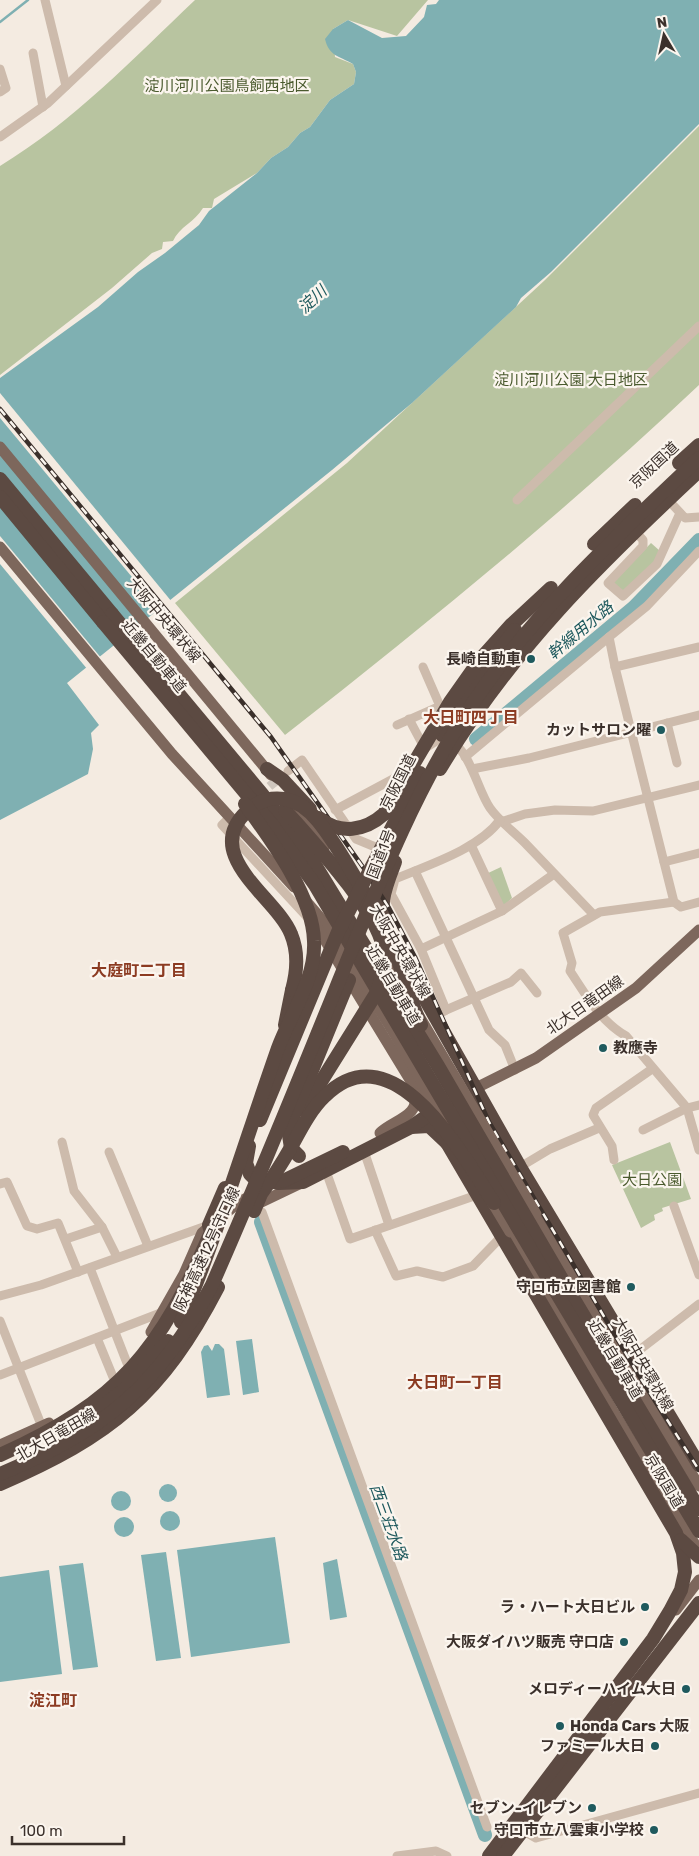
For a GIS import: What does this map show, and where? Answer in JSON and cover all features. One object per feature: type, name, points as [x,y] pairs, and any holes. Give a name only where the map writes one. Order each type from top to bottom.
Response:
[{"type":"highway","name":"京阪国道","points":[[395,834],[417,778],[454,714],[500,649],[551,588],[606,532],[699,445]]},
{"type":"highway","name":"京阪国道","points":[[476,1088],[429,1112],[380,1132],[327,1164],[303,1182],[278,1183],[262,1181],[250,1174],[246,1163],[249,1146],[338,932],[443,750],[468,711],[508,655],[584,566],[699,458]]},
{"type":"highway","name":"国道1号","points":[[476,1088],[440,1013],[423,999],[388,933],[382,915],[383,893],[404,837],[430,784],[502,678],[546,623],[639,526],[673,498],[699,470]]},
{"type":"highway","name":"近畿自動車道","points":[[0,479],[190,706],[309,855],[438,1066],[699,1509]]},
{"type":"highway","name":"近畿自動車道","points":[[0,497],[273,826],[314,885],[699,1531]]},
{"type":"highway","points":[[267,769],[283,780],[314,821],[353,829],[369,825],[384,814],[450,702],[476,664],[511,625],[551,588]]},
{"type":"highway","points":[[130,653],[147,681],[253,815],[277,851],[306,907],[314,933],[313,957],[302,994],[284,1033],[231,1180],[218,1229],[180,1322]]},
{"type":"highway","points":[[157,1372],[181,1347],[200,1318],[231,1263],[286,1139],[377,992],[383,972],[383,948],[374,924],[342,878],[244,762],[190,706]]},
{"type":"highway","points":[[284,1033],[296,968],[295,944],[283,919],[240,869],[233,847],[236,827],[243,815],[258,803],[278,798],[291,800],[304,806],[318,821],[381,918],[397,955],[414,1009],[438,1066]]},
{"type":"highway","points":[[333,984],[395,834]]},
{"type":"highway","points":[[327,1164],[299,1156],[291,1148],[288,1129],[346,990],[395,834]]},
{"type":"highway","points":[[320,841],[350,883],[423,999]]},
{"type":"highway","name":"阪神高速12号守口線","points":[[0,1464],[63,1434],[102,1408],[149,1365],[180,1322],[211,1264],[333,984]]},
{"type":"highway","name":"阪神高速12号守口線","points":[[0,1474],[50,1452],[84,1432],[125,1402],[157,1372],[196,1315],[212,1285],[333,984]]},
{"type":"highway","points":[[261,1194],[307,1119],[324,1097],[339,1085],[353,1079],[367,1077],[383,1079],[411,1094],[434,1116],[556,1292]]},
{"type":"highway","points":[[476,1088],[551,1228],[598,1306],[633,1355],[699,1465]]},
{"type":"highway","name":"京阪国道","points":[[278,1183],[364,1151],[411,1127],[429,1112]]},
{"type":"highway","name":"京阪国道","points":[[429,1112],[477,1195],[506,1234],[593,1385],[676,1533],[684,1562],[684,1580],[677,1599],[653,1639],[489,1856]]},
{"type":"highway","points":[[411,1127],[428,1126],[448,1144]]},
{"type":"highway","points":[[0,1455],[71,1419],[120,1381],[154,1342],[192,1276],[211,1232],[210,1224],[222,1193],[249,1146]]},
{"type":"highway","points":[[0,1482],[73,1450],[101,1432],[136,1403],[176,1358],[205,1312],[223,1277],[238,1232]]},
{"type":"highway","points":[[676,1533],[688,1548],[699,1557]]},
{"type":"highway","points":[[503,1856],[699,1603]]},
{"type":"highway","points":[[677,1631],[699,1613]]},
{"type":"main road","name":"大阪中央環状線","points":[[0,447],[267,769]]},
{"type":"main road","points":[[0,547],[172,754],[276,865],[324,922],[392,1028],[506,1234],[563,1324],[602,1378],[699,1542]]},
{"type":"main road","name":"大阪中央環状線","points":[[314,821],[320,841],[401,984],[536,1214],[551,1228],[570,1266],[598,1306],[644,1397],[699,1486]]},
{"type":"main road","points":[[314,821],[317,868],[326,895],[451,1101]]},
{"type":"main road","points":[[276,865],[405,1070],[429,1112]]},
{"type":"main road","name":"北大日竜田線","points":[[476,1088],[536,1058],[599,1014],[648,978],[699,930]]},
{"type":"main road","points":[[380,1132],[411,1112],[415,1106],[416,1097],[405,1070]]},
{"type":"main road","points":[[243,1205],[303,1182]]},
{"type":"main road","points":[[210,1224],[278,1183]]},
{"type":"main road","name":"北大日竜田線","points":[[0,1482],[72,1446],[105,1425],[133,1401],[168,1364],[199,1320],[238,1232],[243,1205]]},
{"type":"main road","name":"北大日竜田線","points":[[0,1445],[42,1427],[68,1412],[113,1377],[127,1363],[147,1338],[163,1312],[184,1274],[202,1233],[210,1224]]},
{"type":"main road","points":[[570,1266],[599,1334],[699,1500]]},
{"type":"main road","points":[[563,1324],[566,1339],[593,1385],[614,1413],[699,1551]]},
{"type":"main road","points":[[653,1639],[699,1580]]},
{"type":"street","points":[[45,0],[66,86]]},
{"type":"street","points":[[1,135],[43,107],[157,0]]},
{"type":"street","points":[[33,54],[43,107]]},
{"type":"street","points":[[0,69],[6,88],[0,92]]},
{"type":"street","points":[[517,500],[699,326]]},
{"type":"street","points":[[699,478],[673,498],[680,513],[685,518],[699,517]]},
{"type":"street","points":[[639,526],[643,546],[608,583],[623,596],[657,564],[680,513]]},
{"type":"street","points":[[465,757],[647,606],[699,551]]},
{"type":"street","points":[[609,637],[630,732],[674,902],[680,908],[699,902]]},
{"type":"street","points":[[615,667],[699,647]]},
{"type":"street","points":[[423,667],[443,717],[441,738]]},
{"type":"street","points":[[397,725],[440,706]]},
{"type":"street","points":[[472,769],[528,758],[699,715]]},
{"type":"street","points":[[409,719],[425,749]]},
{"type":"street","points":[[667,723],[677,763]]},
{"type":"street","points":[[441,738],[456,745],[465,757],[489,806],[500,820],[594,915]]},
{"type":"street","points":[[335,810],[393,779],[425,749],[441,738]]},
{"type":"street","points":[[288,771],[302,760],[356,839],[397,856]]},
{"type":"street","points":[[537,993],[520,973],[511,982],[440,1013],[421,949],[391,894],[395,879],[471,845],[500,820],[545,812],[593,811],[699,784]]},
{"type":"street","points":[[224,823],[317,928]]},
{"type":"street","points":[[471,845],[502,911]]},
{"type":"street","points":[[664,862],[699,853]]},
{"type":"street","points":[[415,871],[488,1030],[505,1044],[515,1070]]},
{"type":"street","points":[[421,949],[502,911],[554,874]]},
{"type":"street","points":[[674,902],[600,912],[563,933],[572,963],[570,972],[599,1014],[612,1028],[626,1036],[687,1108],[699,1150]]},
{"type":"street","points":[[614,1160],[610,1143],[599,1128],[593,1115],[596,1108],[652,1069]]},
{"type":"street","points":[[643,1130],[687,1108],[699,1105]]},
{"type":"street","points":[[520,1167],[550,1149],[599,1128]]},
{"type":"street","points":[[62,1142],[74,1191],[102,1227],[117,1257]]},
{"type":"street","points":[[364,1151],[389,1225]]},
{"type":"street","points":[[109,1152],[148,1246]]},
{"type":"street","points":[[327,1164],[350,1239],[477,1195]]},
{"type":"street","points":[[0,1184],[7,1182],[27,1226],[37,1229],[58,1223],[78,1272]]},
{"type":"street","points":[[674,1206],[699,1275]]},
{"type":"street","points":[[262,1212],[487,1827]]},
{"type":"street","points":[[0,1296],[90,1268],[210,1224]]},
{"type":"street","points":[[66,1239],[102,1227]]},
{"type":"street","points":[[376,1230],[396,1276],[417,1271],[443,1277],[474,1266],[506,1234]]},
{"type":"street","points":[[90,1268],[127,1363]]},
{"type":"street","points":[[633,1355],[699,1304]]},
{"type":"street","points":[[0,1375],[163,1312]]},
{"type":"street","points":[[0,1321],[42,1427]]},
{"type":"street","points":[[97,1338],[113,1377]]},
{"type":"street","points":[[522,1830],[536,1838],[699,1793]]},
{"type":"street","points":[[397,1856],[436,1851],[447,1856]]},
{"type":"green space","name":"淀川河川公園鳥飼西地区","points":[[195,0],[428,0],[397,36],[348,20],[333,29],[335,57],[353,64],[356,72],[354,84],[330,100],[310,127],[300,133],[288,147],[271,158],[257,173],[214,199],[212,208],[203,208],[179,232],[173,241],[163,242],[162,249],[152,253],[112,288],[0,375],[0,166],[78,109],[126,67]]},
{"type":"green space","name":"淀川河川公園 大日地区","points":[[699,126],[699,385],[599,476],[496,565],[285,735],[175,603],[347,463],[545,280]]},
{"type":"green space","points":[[651,543],[660,551],[654,562],[624,592],[614,585],[614,582]]},
{"type":"green space","points":[[501,867],[512,898],[503,907],[486,874]]},
{"type":"green space","name":"大日公園","points":[[670,1142],[691,1199],[662,1208],[663,1211],[654,1215],[655,1220],[641,1228],[612,1165]]},
{"type":"water","name":"淀川","points":[[439,0],[699,0],[699,124],[551,272],[521,298],[516,307],[412,403],[332,470],[67,683],[99,725],[91,733],[93,749],[88,774],[0,820],[0,378],[98,307],[138,272],[199,225],[209,211],[257,173],[271,158],[288,147],[300,133],[310,127],[330,100],[354,84],[356,72],[353,64],[335,55],[327,45],[325,39],[333,29],[348,20],[382,38],[406,36],[424,17],[427,5],[436,4]]},
{"type":"water","points":[[252,1339],[259,1392],[243,1395],[236,1341]]},
{"type":"water","points":[[215,1344],[219,1344],[224,1349],[230,1395],[207,1398],[201,1352],[204,1346],[208,1345],[212,1351]]},
{"type":"water","points":[[164,1484],[172,1484],[177,1489],[175,1500],[164,1502],[159,1497],[159,1489]]},
{"type":"water","points":[[121,1491],[128,1494],[131,1501],[128,1508],[121,1511],[114,1508],[111,1501],[114,1494]]},
{"type":"water","points":[[170,1511],[177,1514],[180,1521],[177,1528],[170,1531],[163,1528],[160,1521],[163,1514]]},
{"type":"water","points":[[124,1517],[131,1520],[134,1527],[131,1534],[124,1537],[117,1534],[114,1527],[117,1520]]},
{"type":"water","points":[[275,1537],[290,1643],[191,1657],[177,1550]]},
{"type":"water","points":[[166,1552],[181,1658],[156,1661],[141,1555]]},
{"type":"water","points":[[337,1559],[347,1617],[330,1620],[323,1563]]},
{"type":"water","points":[[83,1563],[98,1667],[73,1670],[59,1566]]},
{"type":"water","points":[[49,1570],[62,1674],[0,1682],[0,1577]]},
{"type":"pier","points":[[0,393],[172,602],[161,612],[0,418]]},
{"type":"pier","points":[[0,536],[102,659],[88,670],[0,564]]},
{"type":"waterway","points":[[0,22],[28,0]]},
{"type":"waterway","name":"幹線用水路","points":[[476,739],[634,607],[699,540]]},
{"type":"waterway","name":"西三荘水路","points":[[261,1222],[485,1835]]},
{"type":"tunnel","points":[[259,795],[282,776]]},
{"type":"railway","points":[[0,409],[271,737],[365,870],[389,908],[415,957],[489,1122],[638,1374],[699,1470]]},
{"type":"place","name":"長崎自動車","points":[[531,659]]},
{"type":"place","name":"カットサロン曜","points":[[661,730]]},
{"type":"place","name":"教應寺","points":[[603,1048]]},
{"type":"place","name":"守口市立図書館","points":[[631,1287]]},
{"type":"place","name":"ラ・ハート大日ビル","points":[[645,1607]]},
{"type":"place","name":"大阪ダイハツ販売 守口店","points":[[624,1642]]},
{"type":"place","name":"メロディーハイム大日","points":[[686,1689]]},
{"type":"place","name":"Honda Cars 大阪","points":[[560,1726]]},
{"type":"place","name":"ファミール大日","points":[[655,1746]]},
{"type":"place","name":"セブン-イレブン","points":[[592,1808]]},
{"type":"place","name":"守口市立八雲東小学校","points":[[654,1830]]},
{"type":"district","name":"大日町四丁目","points":[[471,717]]},
{"type":"district","name":"大庭町二丁目","points":[[139,970]]},
{"type":"district","name":"大日町一丁目","points":[[455,1382]]},
{"type":"district","name":"淀江町","points":[[53,1700]]}]
